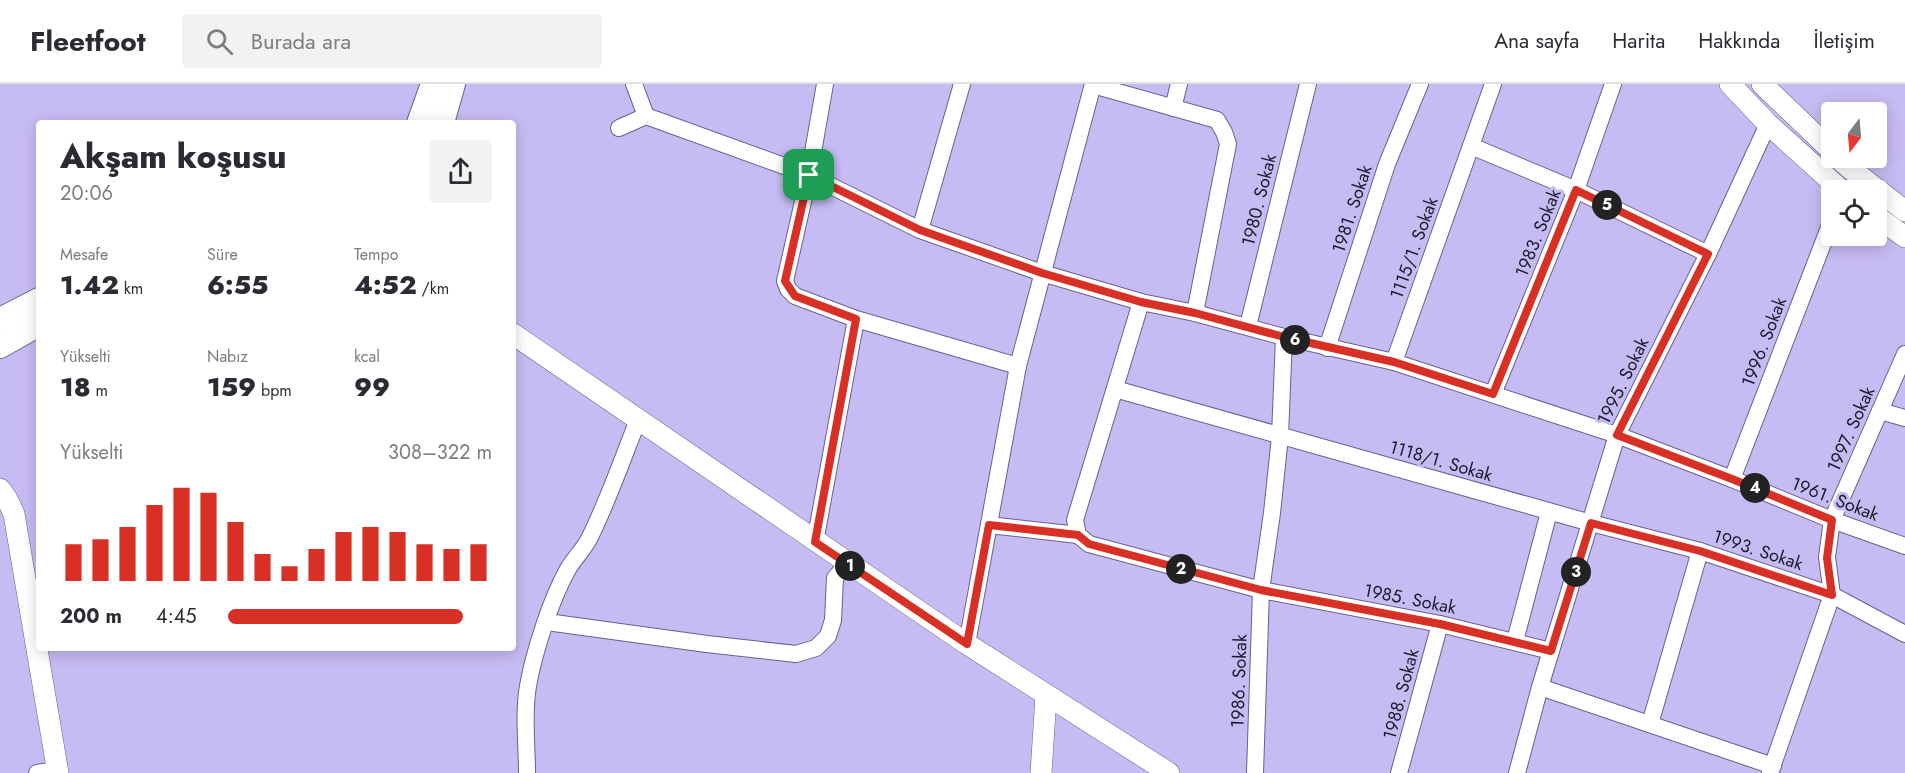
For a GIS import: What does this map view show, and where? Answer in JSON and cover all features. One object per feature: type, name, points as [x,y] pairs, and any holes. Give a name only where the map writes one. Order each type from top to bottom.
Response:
[{"type":"main road","points":[[420,120],[433,84]]},
{"type":"main road","points":[[443,120],[453,84]]},
{"type":"main road","points":[[0,320],[36,302]]},
{"type":"main road","points":[[0,346],[36,326]]},
{"type":"street","points":[[619,128],[646,116],[634,84]]},
{"type":"street","points":[[825,84],[809,175],[785,281],[795,296],[856,319],[1018,366]]},
{"type":"street","points":[[920,230],[962,84]]},
{"type":"street","points":[[1173,108],[1179,84]]},
{"type":"street","name":"1980. Sokak","points":[[1248,326],[1308,84]]},
{"type":"street","name":"1981. Sokak","points":[[1327,348],[1387,164],[1420,84]]},
{"type":"street","name":"1115/1. Sokak","points":[[1394,362],[1493,84]]},
{"type":"street","name":"1983. Sokak","points":[[1493,394],[1576,190],[1613,84]]},
{"type":"street","points":[[1730,84],[1768,124],[1830,180]]},
{"type":"street","points":[[1762,84],[1821,140]]},
{"type":"street","points":[[967,644],[1018,366],[1093,85],[1217,120],[1224,132],[1227,144],[1195,313]]},
{"type":"street","name":"1961. Sokak","points":[[646,116],[809,175],[920,230],[1042,273],[1141,302],[1248,326],[1327,348],[1394,362],[1617,435],[1832,520],[1905,546]]},
{"type":"street","name":"1995. Sokak","points":[[1517,773],[1540,687],[1617,435],[1708,254],[1768,124]]},
{"type":"street","points":[[1471,146],[1576,190],[1708,254]]},
{"type":"street","points":[[1851,168],[1905,211]]},
{"type":"street","points":[[1887,224],[1905,237]]},
{"type":"street","name":"1996. Sokak","points":[[1732,479],[1822,246]]},
{"type":"street","points":[[989,525],[1078,535],[1075,520],[1141,302]]},
{"type":"street","points":[[815,542],[856,319]]},
{"type":"street","points":[[516,336],[847,564],[1046,696],[1169,773]]},
{"type":"street","name":"1986. Sokak","points":[[1255,773],[1261,590],[1280,436],[1284,337]]},
{"type":"street","name":"1997. Sokak","points":[[1832,595],[1827,558],[1832,520],[1905,354]]},
{"type":"street","name":"1118/1. Sokak","points":[[1115,389],[1591,523]]},
{"type":"street","points":[[1880,411],[1905,418]]},
{"type":"street","points":[[527,773],[527,688],[534,660],[558,588],[569,567],[588,541],[600,516],[638,420]]},
{"type":"street","points":[[0,489],[8,499],[14,514],[51,772]]},
{"type":"street","points":[[1515,641],[1549,512]]},
{"type":"street","name":"1993. Sokak","points":[[1591,523],[1700,551],[1832,595],[1905,634]]},
{"type":"street","name":"1985. Sokak","points":[[1078,535],[1089,544],[1261,590],[1440,624],[1551,651]]},
{"type":"street","points":[[1650,724],[1700,551]]},
{"type":"street","points":[[547,622],[796,654],[816,648],[828,636],[833,620],[835,578],[847,564]]},
{"type":"street","points":[[1540,687],[1650,724],[1771,769],[1832,595]]},
{"type":"street","name":"1988. Sokak","points":[[1399,773],[1440,624]]},
{"type":"street","points":[[1041,773],[1046,696]]},
{"type":"route","points":[[809,175],[920,230],[1042,273],[1141,302],[1248,326],[1327,348],[1394,362],[1493,394],[1576,190],[1708,254],[1617,435],[1832,520],[1827,558],[1832,595],[1700,551],[1591,523],[1551,651],[1440,624],[1261,590],[1089,544],[1078,535],[989,525],[967,644],[815,542],[856,319],[795,296],[788,289],[785,281],[809,175]]}]
